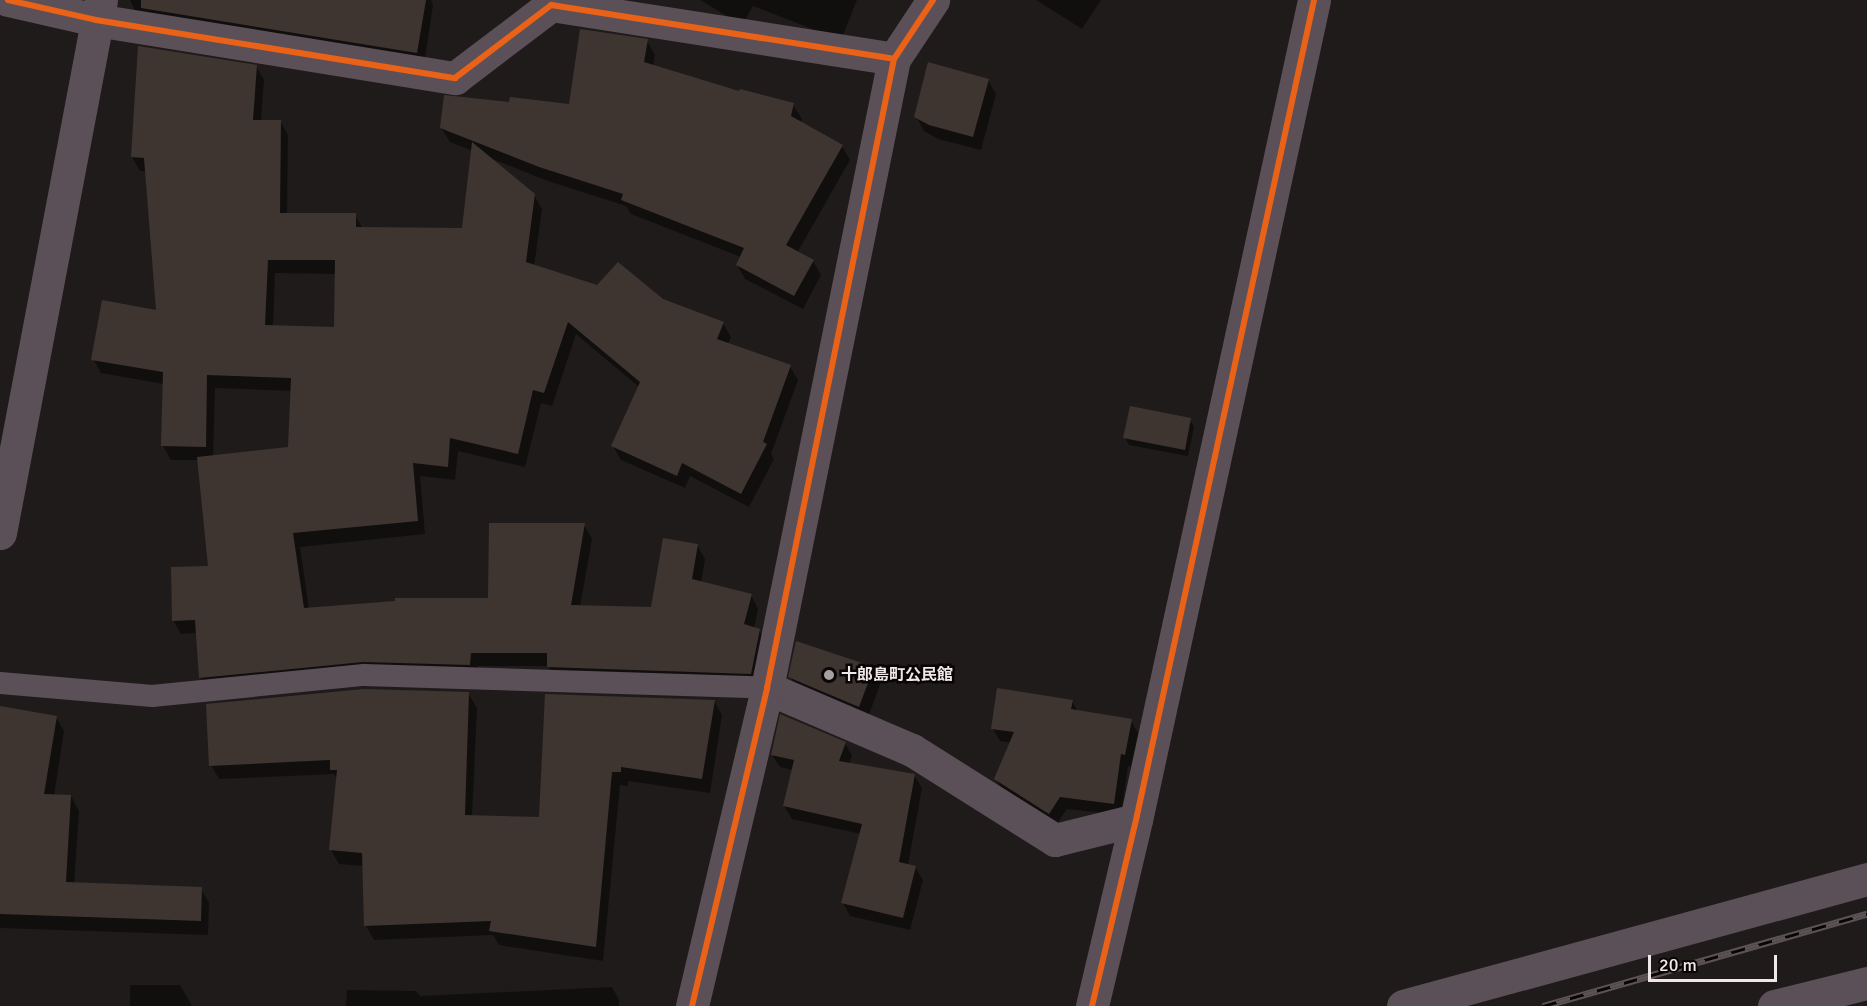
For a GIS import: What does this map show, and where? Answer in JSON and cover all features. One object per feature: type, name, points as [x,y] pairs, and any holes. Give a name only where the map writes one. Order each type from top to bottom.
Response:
[{"type":"street","points":[[8,0],[99,10],[455,78],[551,4],[894,59]]},
{"type":"street","points":[[692,1006],[767,688],[894,59],[933,0]]},
{"type":"street","points":[[1092,1006],[1136,820],[1314,0]]},
{"type":"street","points":[[0,533],[99,10]]},
{"type":"street","points":[[767,688],[912,750],[1055,840],[1136,820]]},
{"type":"street","points":[[1402,1006],[1867,879]]},
{"type":"street","points":[[1774,1006],[1867,983]]},
{"type":"lane","points":[[0,683],[152,696],[364,675],[767,688]]},
{"type":"building","points":[[141,0],[426,0],[417,53],[141,8]]},
{"type":"building","points":[[580,29],[648,39],[644,62],[739,91],[740,89],[794,103],[791,116],[843,145],[786,245],[814,260],[794,296],[736,265],[744,248],[621,200],[623,194],[539,167],[440,128],[444,95],[509,102],[510,97],[569,104]]},
{"type":"building","points":[[138,46],[257,65],[253,120],[281,120],[280,213],[356,213],[356,227],[462,228],[472,142],[535,194],[526,262],[597,285],[618,262],[663,299],[724,322],[717,339],[791,365],[763,442],[767,444],[741,494],[682,463],[677,476],[611,446],[640,382],[568,322],[544,393],[533,390],[518,454],[450,438],[448,467],[413,463],[418,521],[293,533],[304,608],[395,601],[395,598],[488,598],[489,523],[585,523],[571,605],[651,607],[663,538],[698,544],[692,579],[752,594],[744,624],[760,629],[751,674],[547,667],[547,653],[471,653],[470,665],[363,662],[199,678],[195,620],[172,621],[171,567],[208,566],[197,457],[288,447],[291,378],[207,375],[206,447],[161,446],[163,372],[91,360],[102,300],[156,310],[144,158],[131,157]],"holes":[[[268,260],[335,260],[334,327],[265,325]]]},
{"type":"building","points":[[928,62],[989,79],[973,137],[929,125],[914,117]]},
{"type":"building","points":[[1130,406],[1191,418],[1185,450],[1123,438]]},
{"type":"building","name":"十郎島町公民館","points":[[796,641],[874,667],[859,707],[788,677]]},
{"type":"building","points":[[997,688],[1073,700],[1071,709],[1132,719],[1125,755],[1121,754],[1114,804],[1060,797],[1049,814],[994,779],[1014,732],[991,729]]},
{"type":"building","points":[[364,689],[469,692],[465,815],[539,817],[545,694],[715,700],[702,779],[621,767],[621,772],[612,772],[596,947],[489,931],[491,921],[364,926],[362,853],[329,850],[337,770],[330,770],[330,760],[209,766],[206,704]]},
{"type":"building","points":[[0,706],[57,716],[44,794],[71,795],[66,882],[202,887],[201,921],[0,914]]},
{"type":"building","points":[[780,714],[846,742],[839,761],[915,774],[899,862],[916,866],[903,918],[841,903],[862,824],[783,806],[794,760],[771,755]]},
{"type":"railway","points":[[1543,1006],[1867,914]]},
{"type":"cycle path","points":[[8,0],[96,20],[455,78],[551,5],[894,59]]},
{"type":"cycle path","points":[[692,1006],[767,688],[894,59],[933,0]]},
{"type":"cycle path","points":[[1092,1006],[1136,820],[1314,0]]},
{"type":"place","name":"十郎島町公民館","points":[[829,675]]}]
